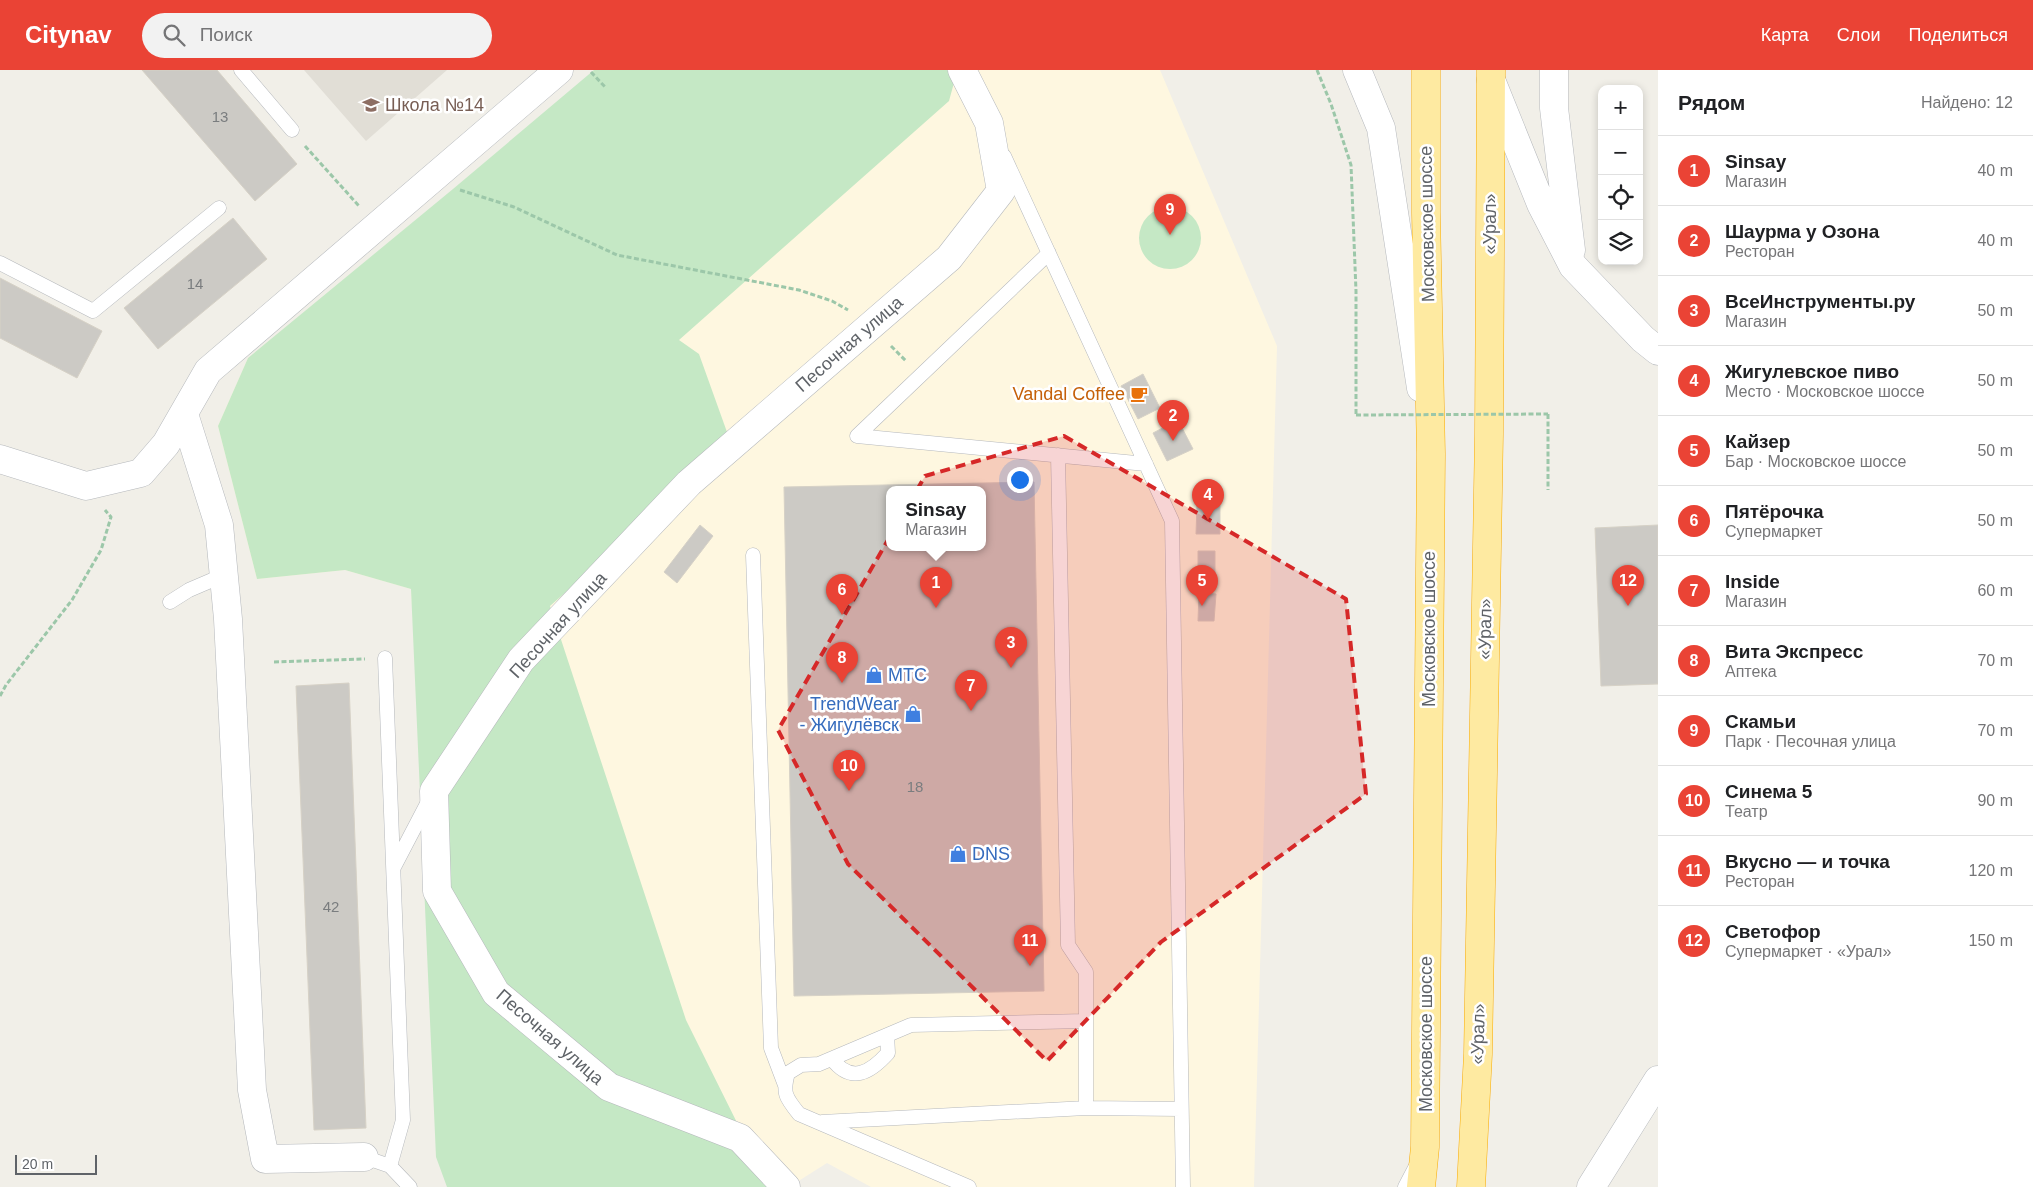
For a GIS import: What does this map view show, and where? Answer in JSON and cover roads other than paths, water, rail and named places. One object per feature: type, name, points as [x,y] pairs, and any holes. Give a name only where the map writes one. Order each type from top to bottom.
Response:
[{"type":"highway","name":"Московское шоссе","points":[[1421,1187],[1425,1147],[1431,454],[1426,213],[1426,70]]},
{"type":"highway","name":"«Урал»","points":[[1470,1187],[1478,1054],[1489,434],[1491,74]]},
{"type":"street","points":[[0,459],[86,486],[141,473],[166,444],[208,371],[559,70]]},
{"type":"street","name":"Песочная улица","points":[[786,1187],[740,1138],[610,1088],[496,993],[437,891],[434,791],[515,668],[527,653],[689,483],[949,258],[1001,191],[989,123],[962,70]]},
{"type":"street","points":[[1357,70],[1381,128],[1431,454]]},
{"type":"street","points":[[1554,70],[1554,108],[1574,266]]},
{"type":"street","points":[[1491,74],[1541,204],[1574,266],[1643,338],[1658,351]]},
{"type":"street","points":[[184,414],[219,524],[232,693],[252,1090],[266,1159],[364,1157]]},
{"type":"street","points":[[1591,1187],[1658,1080]]},
{"type":"lane","points":[[240,70],[292,130]]},
{"type":"lane","points":[[989,123],[1172,521],[1183,1187]]},
{"type":"lane","points":[[0,263],[92,310],[219,208]]},
{"type":"lane","points":[[1049,253],[856,436],[1146,464]]},
{"type":"lane","points":[[1058,455],[1068,945],[1086,972],[1086,1108]]},
{"type":"lane","points":[[753,555],[771,1048],[787,1099],[799,1114],[970,1187]]},
{"type":"lane","points":[[170,602],[189,590],[224,575]]},
{"type":"lane","points":[[385,658],[403,1120],[390,1166]]},
{"type":"lane","points":[[394,868],[434,791]]},
{"type":"lane","points":[[784,1085],[788,1073],[801,1065],[820,1064],[911,1025],[1086,1021]]},
{"type":"lane","points":[[832,1059],[840,1070],[852,1074],[864,1071],[878,1063],[888,1053],[887,1035]]},
{"type":"lane","points":[[818,1122],[1086,1108],[1181,1109]]},
{"type":"lane","points":[[1405,1187],[1425,1147]]},
{"type":"lane","points":[[364,1157],[390,1166],[410,1187]]},
{"type":"place","name":"Школа №14","points":[[371,105]]},
{"type":"place","name":"Скамьи","points":[[1170,235]]},
{"type":"place","name":"Vandal Coffee","points":[[1139,394]]},
{"type":"place","name":"Шаурма у Озона","points":[[1173,441]]},
{"type":"place","name":"Жигулевское пиво","points":[[1208,520]]},
{"type":"place","name":"Кайзер","points":[[1202,606]]},
{"type":"place","name":"Светофор","points":[[1628,606]]},
{"type":"place","name":"Sinsay","points":[[936,608]]},
{"type":"place","name":"Пятёрочка","points":[[842,615]]},
{"type":"place","name":"ВсеИнструменты.ру","points":[[1011,668]]},
{"type":"place","name":"МТС","points":[[874,675]]},
{"type":"place","name":"Вита Экспресс","points":[[842,683]]},
{"type":"place","name":"Inside","points":[[971,711]]},
{"type":"place","name":"TrendWear - Жигулёвск","points":[[913,714]]},
{"type":"place","name":"Синема 5","points":[[849,791]]},
{"type":"place","name":"DNS","points":[[958,854]]},
{"type":"place","name":"Вкусно — и точка","points":[[1030,966]]}]
